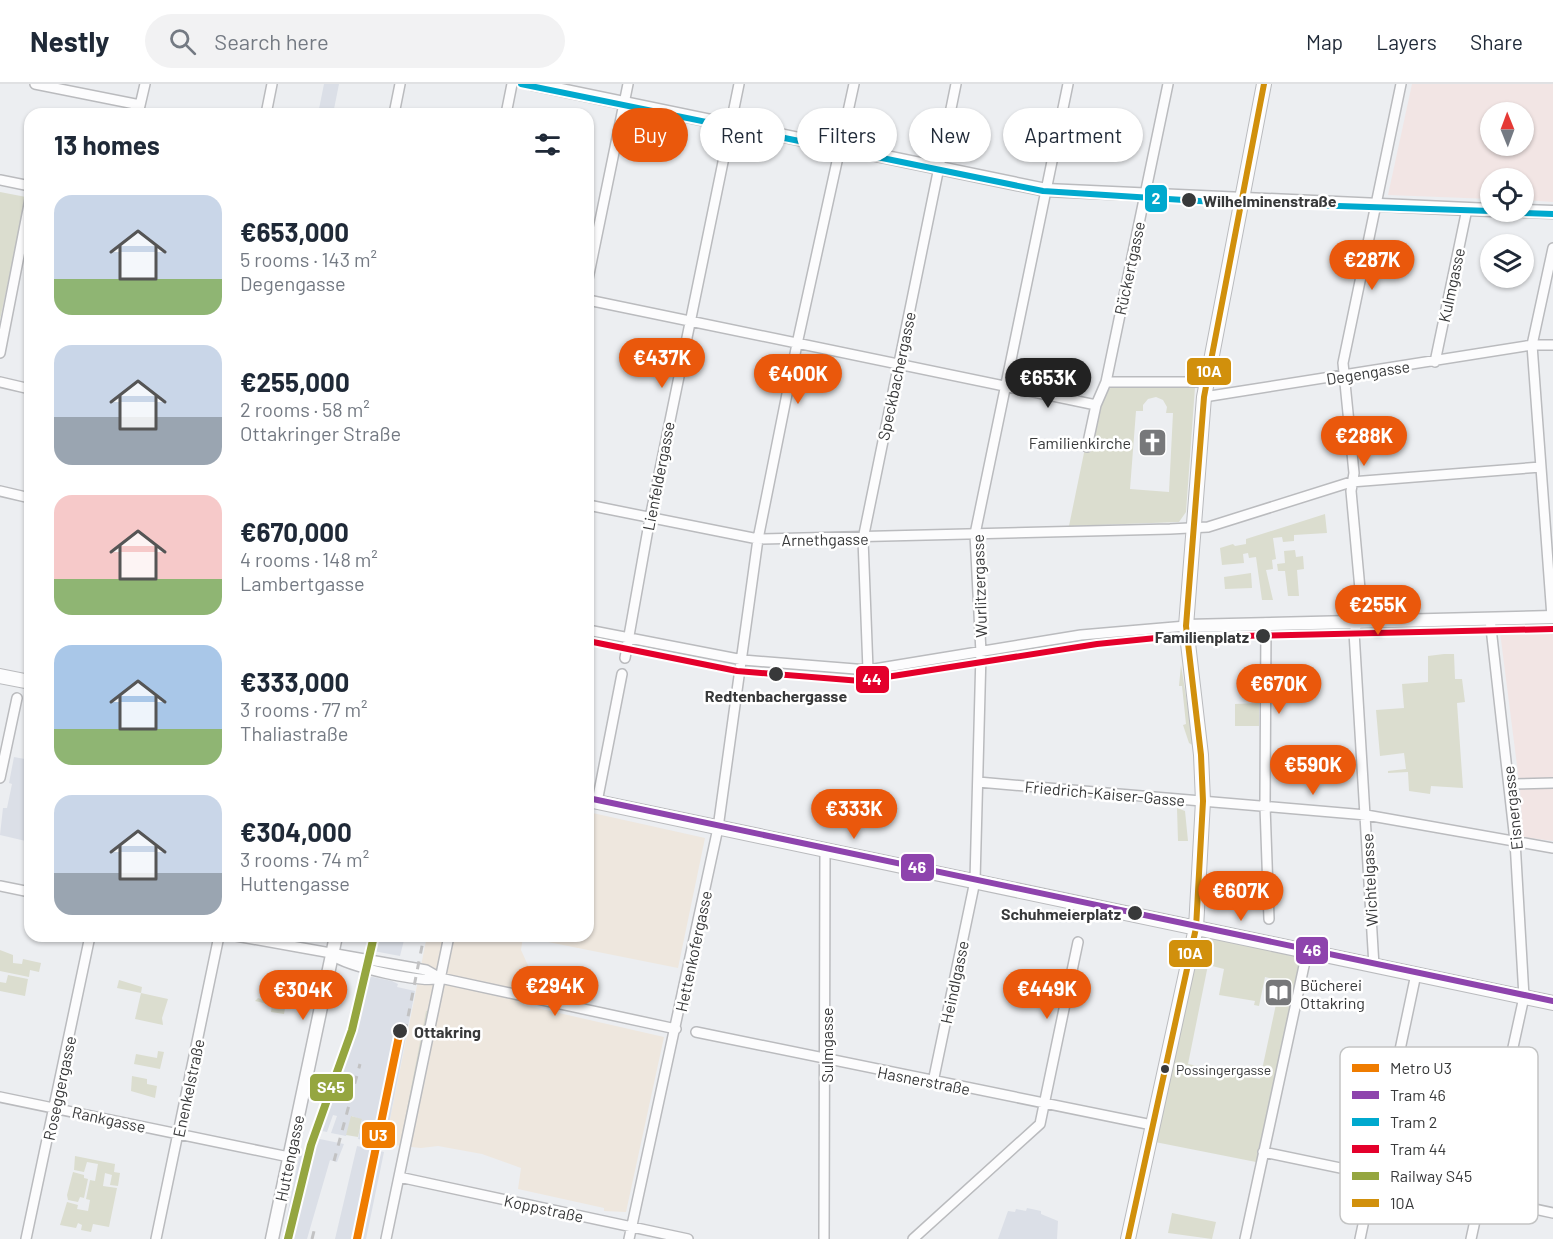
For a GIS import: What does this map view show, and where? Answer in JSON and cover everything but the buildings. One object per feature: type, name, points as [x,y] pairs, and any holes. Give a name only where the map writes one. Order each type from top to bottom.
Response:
[{"type":"main road","points":[[1128,1239],[1196,928],[1203,801],[1197,706],[1186,626],[1205,382],[1264,84]]},
{"type":"main road","points":[[0,676],[24,681]]},
{"type":"main road","points":[[594,801],[1553,1003]]},
{"type":"street","points":[[35,84],[131,108]]},
{"type":"street","points":[[139,108],[145,84]]},
{"type":"street","points":[[267,108],[272,84]]},
{"type":"street","points":[[395,108],[400,84]]},
{"type":"street","points":[[507,108],[512,84]]},
{"type":"street","points":[[532,84],[700,119]]},
{"type":"street","points":[[594,250],[628,84]]},
{"type":"street","name":"Lienfeldergasse","points":[[735,108],[740,84]]},
{"type":"street","points":[[849,108],[854,84]]},
{"type":"street","name":"Speckbachergasse","points":[[868,670],[863,539],[956,84]]},
{"type":"street","name":"Wurlitzergasse","points":[[975,881],[981,653],[975,534],[1068,84]]},
{"type":"street","name":"Rückertgasse","points":[[1106,382],[1168,84]]},
{"type":"street","name":"Wichtelgasse","points":[[1374,966],[1354,632],[1362,611],[1351,482],[1354,473],[1343,363],[1401,84]]},
{"type":"street","points":[[897,159],[1046,190],[1480,210]]},
{"type":"street","name":"Lienfeldergasse","points":[[625,658],[689,321],[723,162]]},
{"type":"street","points":[[743,660],[758,539],[797,344],[838,162]]},
{"type":"street","points":[[0,180],[24,185]]},
{"type":"street","name":"Kulmgasse","points":[[1435,362],[1467,209]]},
{"type":"street","points":[[1534,211],[1553,212]]},
{"type":"street","points":[[0,352],[24,230]]},
{"type":"street","points":[[594,631],[743,660],[868,670],[1081,635],[1186,626],[1552,617],[1532,345],[1553,248]]},
{"type":"street","points":[[594,301],[1096,405]]},
{"type":"street","name":"Degengasse","points":[[1204,397],[1532,345],[1553,345]]},
{"type":"street","points":[[0,382],[24,387]]},
{"type":"street","points":[[1087,447],[1096,405],[1106,382],[1205,382]]},
{"type":"street","points":[[1194,528],[1208,527],[1351,482],[1541,467]]},
{"type":"street","points":[[0,491],[24,497]]},
{"type":"street","name":"Arnethgasse","points":[[594,506],[758,539],[863,539],[1194,528]]},
{"type":"street","name":"Eisnergasse","points":[[1490,619],[1510,784],[1524,997],[1513,1047]]},
{"type":"street","points":[[1266,623],[1265,806],[1269,919]]},
{"type":"street","name":"Hettenkofergasse","points":[[629,1239],[718,828],[743,660]]},
{"type":"street","points":[[594,797],[622,674]]},
{"type":"street","points":[[0,778],[17,698]]},
{"type":"street","name":"Friedrich-Kaiser-Gasse","points":[[978,782],[1366,814],[1553,848]]},
{"type":"street","points":[[1510,784],[1553,783]]},
{"type":"street","name":"Sulmgasse","points":[[824,1239],[825,850]]},
{"type":"street","name":"Heindlgasse","points":[[933,1082],[975,881]]},
{"type":"street","points":[[0,886],[24,891]]},
{"type":"street","name":"Roseggergasse","points":[[26,1239],[89,942]]},
{"type":"street","name":"Enenkelstraße","points":[[156,1239],[218,942]]},
{"type":"street","points":[[266,942],[332,955],[346,954],[414,968],[440,978],[676,1029]]},
{"type":"street","name":"Huttengasse","points":[[272,1239],[335,942]]},
{"type":"street","points":[[386,1239],[448,942]]},
{"type":"street","points":[[913,1239],[1040,1124],[1077,942]]},
{"type":"street","points":[[1245,1239],[1307,951]]},
{"type":"street","points":[[1401,1047],[1416,974]]},
{"type":"street","name":"Hasnerstraße","points":[[696,1032],[1043,1105],[1152,1125]]},
{"type":"street","name":"Rankgasse","points":[[0,1096],[289,1157]]},
{"type":"street","points":[[1263,1152],[1340,1168]]},
{"type":"street","name":"Koppstraße","points":[[399,1177],[688,1239]]},
{"type":"street","points":[[1538,1210],[1553,1213]]},
{"type":"street","points":[[1360,1239],[1363,1224]]},
{"type":"street","name":"Eisnergasse","points":[[1472,1239],[1475,1224]]},
{"type":"shaded area","points":[[324,84],[339,84],[334,108],[319,108]]},
{"type":"shaded area","points":[[1412,84],[1553,84],[1553,202],[1534,201],[1534,168],[1480,168],[1480,199],[1388,195]]},
{"type":"shaded area","points":[[0,192],[24,197],[24,206],[0,320]]},
{"type":"shaded area","points":[[1115,385],[1123,385],[1124,388],[1195,387],[1186,512],[1179,522],[1069,526],[1093,409],[1100,410],[1106,391]],"holes":[[[1156,397],[1163,400],[1167,407],[1166,413],[1173,413],[1169,492],[1130,489],[1136,411],[1143,411],[1143,405],[1148,399]]]},
{"type":"shaded area","points":[[1325,514],[1327,533],[1294,535],[1294,541],[1283,542],[1282,537],[1273,538],[1276,559],[1272,560],[1273,569],[1266,570],[1273,600],[1262,600],[1256,557],[1249,558],[1248,553],[1243,554],[1244,563],[1222,565],[1220,548],[1233,544],[1235,546],[1246,544],[1246,539]]},
{"type":"shaded area","points":[[1295,550],[1296,557],[1303,556],[1304,569],[1297,570],[1299,596],[1288,596],[1285,571],[1278,571],[1277,564],[1285,563],[1284,551]]},
{"type":"shaded area","points":[[1251,573],[1252,588],[1225,589],[1224,577]]},
{"type":"shaded area","points":[[1553,630],[1553,841],[1523,837],[1520,789],[1500,632]]},
{"type":"shaded area","points":[[1454,654],[1455,679],[1462,679],[1465,702],[1457,703],[1463,788],[1431,786],[1430,794],[1409,791],[1408,772],[1388,773],[1388,771],[1406,769],[1404,753],[1380,756],[1376,710],[1404,708],[1402,684],[1428,682],[1428,656]]},
{"type":"shaded area","points":[[1181,665],[1194,746],[1189,743],[1183,725],[1186,724],[1182,686],[1179,686]]},
{"type":"shaded area","points":[[1259,703],[1259,726],[1235,726],[1235,704]]},
{"type":"shaded area","points":[[14,757],[24,759],[24,841],[0,835],[3,808],[7,808],[12,784],[9,783]]},
{"type":"shaded area","points":[[1177,808],[1185,811],[1188,841],[1178,841]]},
{"type":"shaded area","points":[[594,813],[705,838],[678,968],[548,942],[594,942]]},
{"type":"shaded area","points":[[1196,928],[1307,952],[1263,1152],[1256,1162],[1155,1142]],"holes":[[[1208,965],[1224,969],[1219,995],[1255,1001],[1254,1005],[1259,1006],[1265,977],[1281,981],[1260,1079],[1188,1064]]]},
{"type":"shaded area","points":[[370,942],[404,942],[400,956],[368,950]]},
{"type":"shaded area","points":[[426,942],[522,942],[521,950],[532,974],[524,1005],[664,1037],[626,1212],[604,1211],[604,1208],[518,1189],[521,1168],[482,1154],[438,1146],[421,1148],[385,1144]]},
{"type":"shaded area","points":[[0,950],[13,955],[13,963],[22,964],[23,959],[41,963],[39,972],[30,970],[29,977],[0,971]]},
{"type":"shaded area","points":[[8,975],[28,979],[25,996],[0,991],[0,982],[6,983]]},
{"type":"shaded area","points":[[363,975],[392,981],[398,984],[397,987],[415,991],[385,1144],[358,1139],[362,1120],[352,1116],[346,1136],[331,1133],[337,1116],[333,1115],[327,1132],[312,1129],[346,1042]]},
{"type":"shaded area","points":[[119,980],[142,987],[141,993],[117,988]]},
{"type":"shaded area","points":[[289,986],[284,1014],[271,1012],[272,1005],[255,1001],[258,998],[263,1000],[265,993],[272,988],[282,990]]},
{"type":"shaded area","points":[[141,993],[168,999],[162,1018],[163,1025],[135,1019]]},
{"type":"shaded area","points":[[431,1010],[399,1161],[397,1160],[426,1011]]},
{"type":"shaded area","points":[[158,1051],[164,1052],[160,1069],[134,1064],[136,1054],[157,1058]]},
{"type":"shaded area","points":[[132,1076],[147,1079],[147,1084],[157,1086],[155,1098],[131,1091]]},
{"type":"shaded area","points":[[351,1116],[362,1119],[358,1137],[346,1135]]},
{"type":"shaded area","points":[[310,1137],[344,1144],[337,1162],[330,1160],[307,1239],[282,1239],[300,1153],[305,1154]]},
{"type":"shaded area","points":[[357,1146],[384,1152],[366,1239],[335,1239]]},
{"type":"shaded area","points":[[75,1156],[115,1164],[114,1172],[120,1173],[118,1186],[110,1185],[112,1175],[105,1173],[103,1186],[117,1188],[109,1227],[93,1224],[91,1232],[81,1230],[82,1225],[78,1223],[76,1228],[60,1225],[67,1202],[78,1205],[77,1209],[88,1211],[90,1200],[86,1199],[90,1180],[95,1181],[98,1164],[87,1162],[84,1172],[74,1170]]},
{"type":"shaded area","points":[[73,1172],[84,1175],[84,1178],[88,1179],[84,1198],[80,1197],[78,1202],[68,1200],[67,1195]]},
{"type":"shaded area","points":[[1027,1208],[1041,1211],[1041,1214],[1058,1221],[1057,1239],[998,1239],[1008,1211],[1015,1212],[1016,1209],[1026,1211]]},
{"type":"shaded area","points":[[1172,1213],[1216,1222],[1212,1239],[1168,1233]]},
{"type":"railway","points":[[405,1032],[423,942]]},
{"type":"railway","points":[[334,1161],[360,1064]]},
{"type":"railway","points":[[312,1239],[315,1227]]},
{"type":"metro line","name":"U3","points":[[357,1239],[400,1031]]},
{"type":"tram line","name":"2","points":[[521,84],[1043,191],[1215,202],[1480,211]]},
{"type":"tram line","name":"2","points":[[1534,213],[1553,214]]},
{"type":"tram line","name":"44","points":[[594,642],[737,671],[861,681],[1097,644],[1156,638],[1553,629]]},
{"type":"tram line","name":"46","points":[[594,799],[1553,1001]]},
{"type":"rail line","name":"S45","points":[[288,1239],[311,1145],[352,1030],[373,942]]},
{"type":"transit line","name":"10A","points":[[1128,1239],[1196,928],[1203,801],[1201,755],[1186,626],[1204,397],[1264,84]]},
{"type":"place","name":"Wilhelminenstraße","points":[[1189,200]]},
{"type":"place","name":"Familienkirche","points":[[1152,442]]},
{"type":"place","name":"Familienplatz","points":[[1263,636]]},
{"type":"place","name":"Redtenbachergasse","points":[[776,674]]},
{"type":"place","name":"Schuhmeierplatz","points":[[1135,913]]},
{"type":"place","name":"Bücherei Ottakring","points":[[1279,993]]},
{"type":"place","name":"Ottakring","points":[[400,1031]]},
{"type":"place","name":"Possingergasse","points":[[1165,1069]]}]
